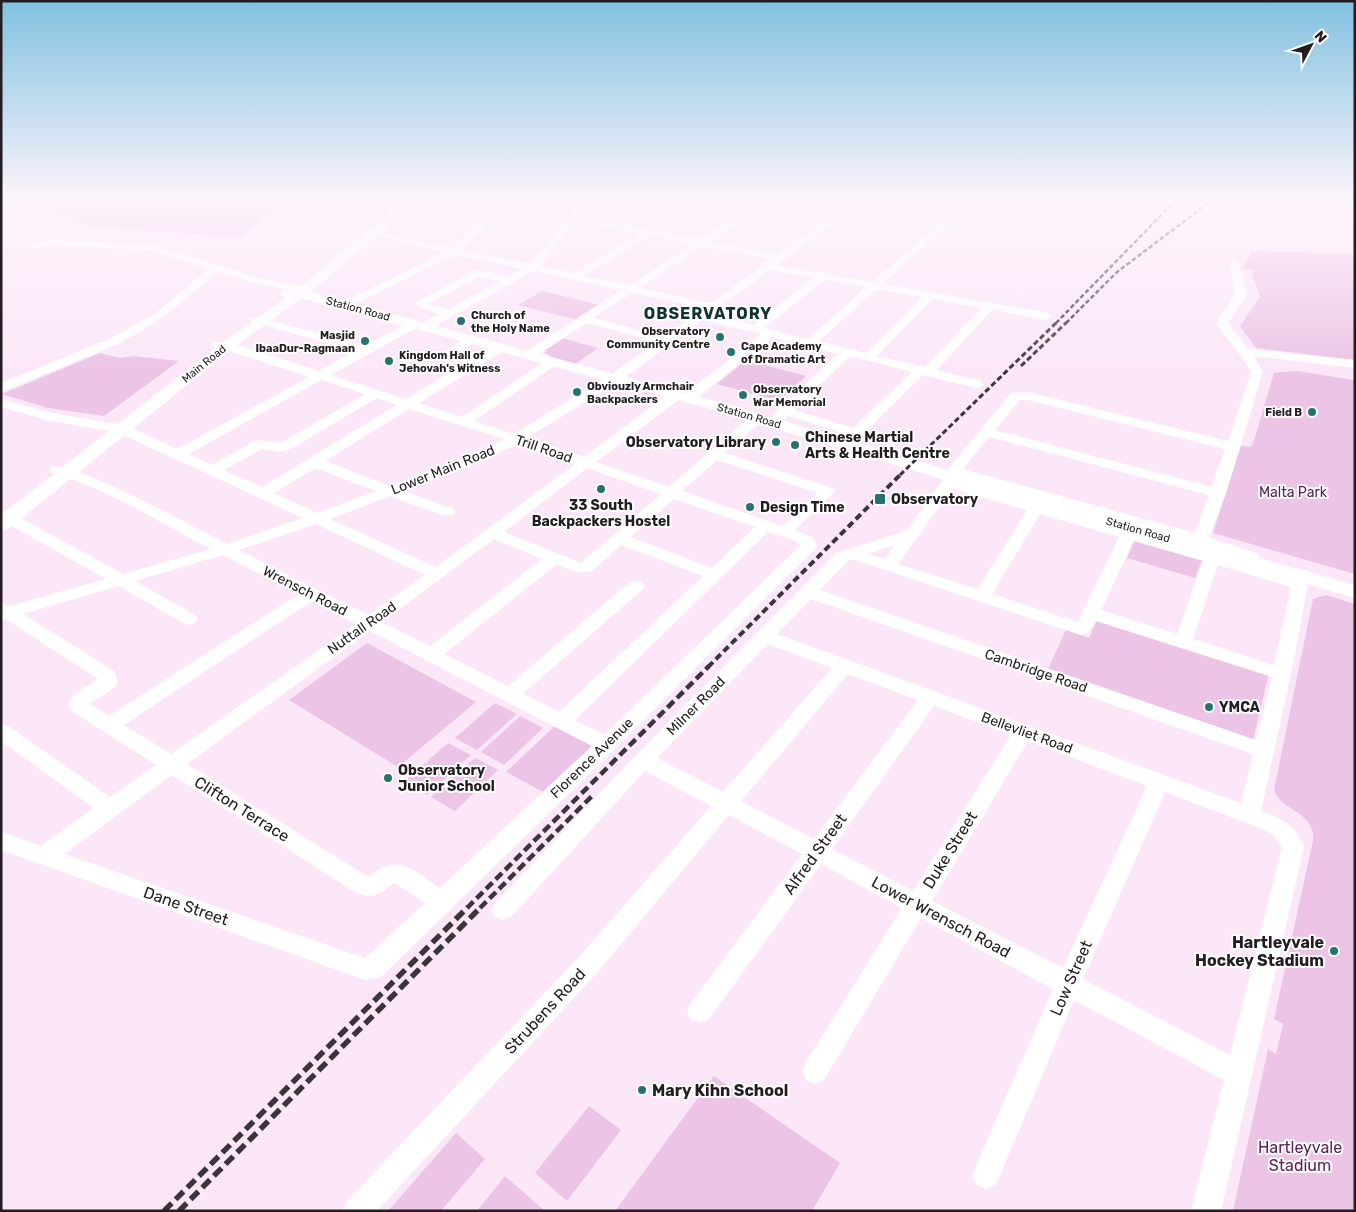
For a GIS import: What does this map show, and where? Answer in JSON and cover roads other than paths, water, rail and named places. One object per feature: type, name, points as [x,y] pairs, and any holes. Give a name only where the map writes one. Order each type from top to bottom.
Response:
[{"type":"main road","name":"Main Road","points":[[2,520],[29,496],[222,345],[258,320],[294,290],[339,258]]},
{"type":"main road","name":"Station Road","points":[[294,290],[614,379],[771,417],[812,434],[1129,531],[1251,557],[1302,577],[1355,586]]},
{"type":"main road","points":[[632,366],[632,377],[646,387]]},
{"type":"main road","name":"Station Road","points":[[1203,548],[1210,552],[1355,592]]},
{"type":"street","points":[[169,258],[294,290]]},
{"type":"street","points":[[184,258],[214,270]]},
{"type":"street","points":[[344,305],[441,258]]},
{"type":"street","points":[[491,258],[714,307]]},
{"type":"street","points":[[178,454],[367,351],[449,313],[511,280],[534,267],[542,258]]},
{"type":"street","points":[[576,276],[607,258]]},
{"type":"street","points":[[529,355],[679,258]]},
{"type":"street","name":"Lower Main Road","points":[[4,612],[122,581],[224,550],[390,492],[470,461],[515,438],[614,379],[780,258]]},
{"type":"street","points":[[810,343],[907,258]]},
{"type":"street","points":[[1183,642],[1203,548],[1218,493],[1257,372],[1245,352],[1222,323],[1241,294],[1234,263]]},
{"type":"street","points":[[769,267],[1046,316]]},
{"type":"street","points":[[1,388],[115,341],[160,315],[214,270]]},
{"type":"street","points":[[449,313],[422,304],[478,273],[511,280]]},
{"type":"street","points":[[755,329],[823,276]]},
{"type":"street","points":[[869,357],[931,296]]},
{"type":"street","points":[[771,417],[856,433],[925,371],[989,306]]},
{"type":"street","points":[[702,316],[976,384]]},
{"type":"street","points":[[586,319],[667,340]]},
{"type":"street","points":[[258,320],[367,351]]},
{"type":"street","name":"Nuttall Road","points":[[44,856],[770,333]]},
{"type":"street","points":[[442,356],[470,340]]},
{"type":"street","name":"Trill Road","points":[[222,345],[515,438],[784,532],[809,543]]},
{"type":"street","points":[[263,493],[499,348]]},
{"type":"street","points":[[493,533],[582,568],[620,538],[716,455],[771,417],[847,352]]},
{"type":"street","points":[[1245,352],[1355,365]]},
{"type":"street","points":[[463,422],[552,362]]},
{"type":"street","points":[[213,470],[260,444],[279,448],[286,446],[375,394]]},
{"type":"street","points":[[888,566],[951,477],[1016,396],[1021,394],[1232,446]]},
{"type":"street","points":[[1,403],[46,416],[117,428],[178,454],[437,574]]},
{"type":"street","points":[[986,432],[1218,493]]},
{"type":"street","points":[[716,455],[827,491],[784,532]]},
{"type":"street","points":[[313,462],[447,512]]},
{"type":"street","name":"Wrensch Road","points":[[62,471],[101,486],[606,744]]},
{"type":"street","points":[[951,477],[1036,508],[1129,531],[1086,621]]},
{"type":"street","points":[[951,477],[1203,548]]},
{"type":"street","points":[[982,597],[1036,508]]},
{"type":"street","points":[[2,520],[15,521],[36,532],[189,619]]},
{"type":"street","points":[[562,721],[765,526]]},
{"type":"street","name":"Milner Road","points":[[503,910],[643,760],[842,557],[912,534]]},
{"type":"street","points":[[620,538],[716,575]]},
{"type":"street","name":"Florence Avenue","points":[[372,969],[720,635],[809,546],[809,543]]},
{"type":"street","points":[[852,554],[982,597],[1183,642],[1282,674]]},
{"type":"street","points":[[431,655],[554,558]]},
{"type":"street","points":[[1249,815],[1282,674],[1302,577]]},
{"type":"street","points":[[510,695],[636,586]]},
{"type":"street","name":"Cambridge Road","points":[[809,592],[1263,750]]},
{"type":"street","points":[[110,725],[311,594]]},
{"type":"street","name":"Clifton Terrace","points":[[4,612],[109,678],[104,685],[78,704],[364,886],[372,887],[387,876],[399,873],[442,902]]},
{"type":"street","name":"Bellevliet Road","points":[[765,636],[1281,828],[1288,835],[1293,847],[1239,1074]]},
{"type":"street","name":"Strubens Road","points":[[357,1211],[588,965],[845,666]]},
{"type":"street","name":"Alfred Street","points":[[700,1011],[930,698]]},
{"type":"street","points":[[1,731],[110,808]]},
{"type":"street","name":"Duke Street","points":[[816,1071],[1023,732]]},
{"type":"street","name":"Lower Wrensch Road","points":[[643,760],[1239,1074]]},
{"type":"street","name":"Low Street","points":[[986,1175],[1068,984],[1159,782]]},
{"type":"street","name":"Dane Street","points":[[1,841],[365,969],[372,969]]},
{"type":"street","points":[[1206,1211],[1239,1074]]},
{"type":"railway","points":[[1057,322],[1120,258]]},
{"type":"railway","points":[[1067,322],[1117,272],[1136,258]]},
{"type":"railway","points":[[900,475],[1057,322]]},
{"type":"railway","points":[[1021,366],[1067,322]]},
{"type":"railway","points":[[164,1211],[900,475]]},
{"type":"railway","points":[[481,907],[593,795]]},
{"type":"railway","points":[[179,1211],[481,907]]},
{"type":"place","name":"Church of the Holy Name","points":[[461,321]]},
{"type":"place","name":"Observatory Community Centre","points":[[720,337]]},
{"type":"place","name":"Masjid IbaaDur-Ragmaan","points":[[365,341]]},
{"type":"place","name":"Cape Academy of Dramatic Art","points":[[731,352]]},
{"type":"place","name":"Kingdom Hall of Jehovah's Witness","points":[[389,361]]},
{"type":"place","name":"Obviouzly Armchair Backpackers","points":[[577,392]]},
{"type":"place","name":"Observatory War Memorial","points":[[743,395]]},
{"type":"place","name":"Field B","points":[[1312,412]]},
{"type":"place","name":"Observatory Library","points":[[776,442]]},
{"type":"place","name":"Chinese Martial Arts & Health Centre","points":[[795,445]]},
{"type":"place","name":"33 South Backpackers Hostel","points":[[601,489]]},
{"type":"place","name":"Observatory","points":[[880,499]]},
{"type":"place","name":"Design Time","points":[[750,507]]},
{"type":"place","name":"YMCA","points":[[1209,707]]},
{"type":"place","name":"Observatory Junior School","points":[[388,778]]},
{"type":"place","name":"Hartleyvale Hockey Stadium","points":[[1334,951]]},
{"type":"place","name":"Mary Kihn School","points":[[642,1090]]},
{"type":"district","name":"OBSERVATORY","points":[[708,313]]},
{"type":"park label","name":"Malta Park","points":[[1293,492]]},
{"type":"park label","name":"Hartleyvale Stadium","points":[[1300,1156]]}]
